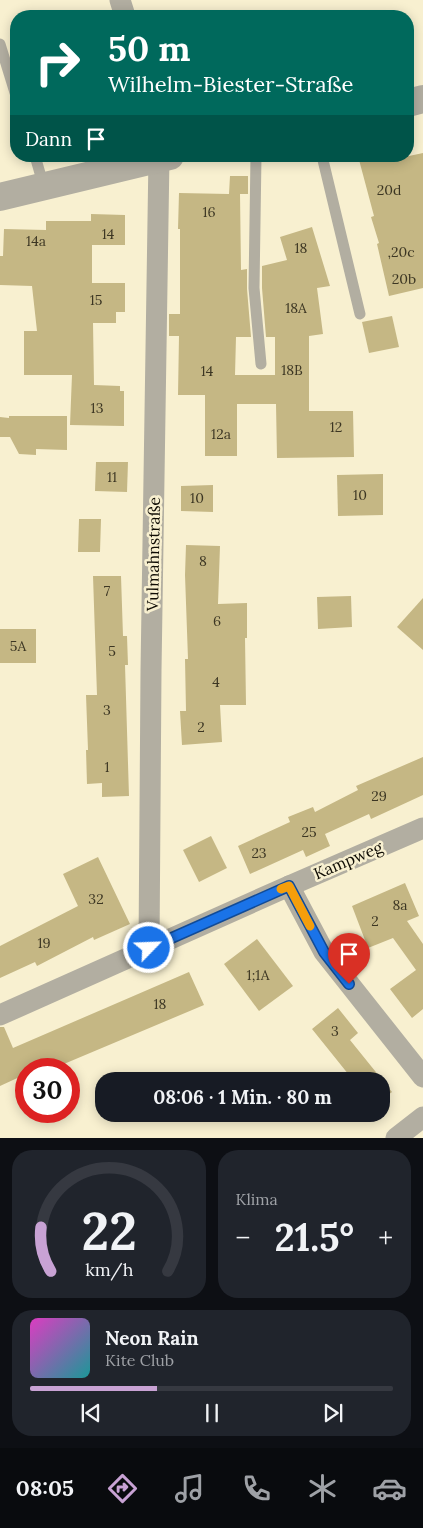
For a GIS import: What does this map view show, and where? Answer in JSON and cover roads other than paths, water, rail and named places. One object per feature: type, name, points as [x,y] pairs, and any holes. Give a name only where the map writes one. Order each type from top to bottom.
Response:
[{"type":"street","points":[[0,197],[143,162]]},
{"type":"street","name":"Vulmahnstraße","points":[[149,948],[151,681],[163,162]]},
{"type":"street","name":"Kampweg","points":[[0,1015],[423,828]]},
{"type":"street","points":[[289,886],[324,952],[423,1078]]},
{"type":"street","points":[[396,1138],[423,1117]]},
{"type":"lane","points":[[0,44],[10,76]]},
{"type":"lane","points":[[37,162],[44,187]]},
{"type":"lane","points":[[256,162],[254,288],[261,364]]},
{"type":"lane","points":[[323,162],[360,314]]}]
